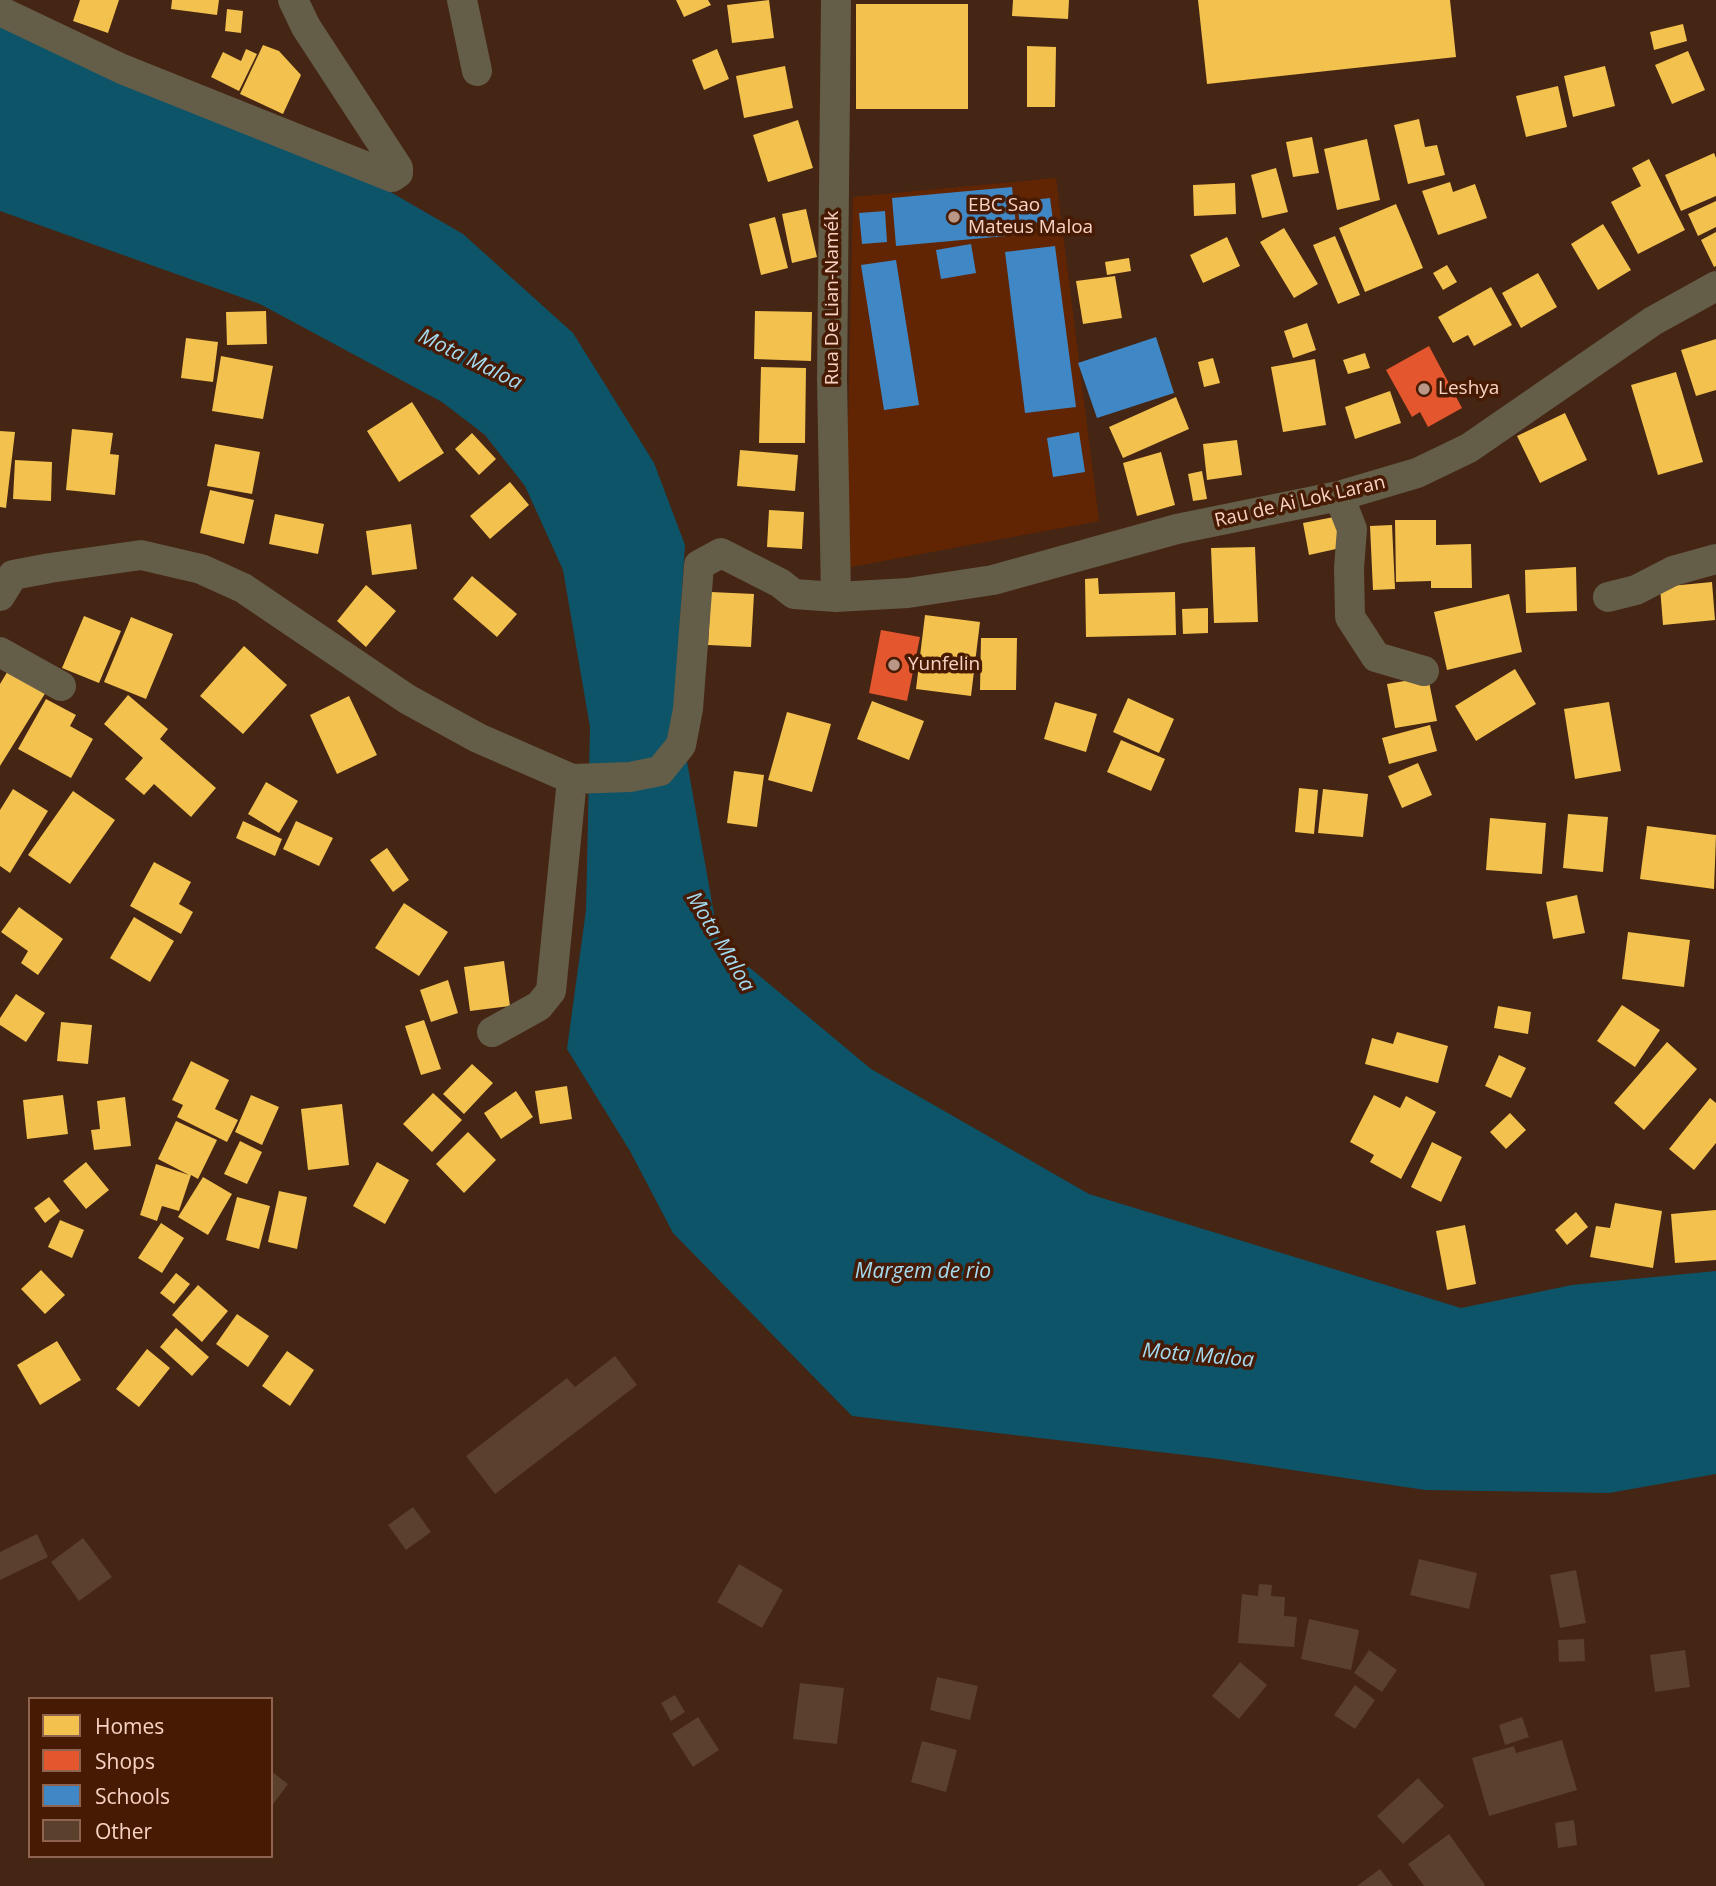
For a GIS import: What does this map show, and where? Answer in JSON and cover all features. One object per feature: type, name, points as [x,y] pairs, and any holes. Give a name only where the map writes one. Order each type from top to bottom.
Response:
[{"type":"street","points":[[0,11],[122,69],[392,177],[398,173],[398,168],[306,27],[293,0]]},
{"type":"street","points":[[462,0],[477,71]]},
{"type":"street","name":"Rua De Lian-Namék","points":[[836,0],[832,379],[836,597]]},
{"type":"street","name":"Rau de Ai Lok Laran","points":[[572,779],[629,777],[660,771],[681,746],[688,709],[699,565],[721,553],[780,583],[794,594],[836,597],[908,593],[992,580],[1177,529],[1339,496],[1417,474],[1469,448],[1632,335],[1716,286]]},
{"type":"street","points":[[1339,496],[1352,529],[1349,568],[1350,617],[1376,657],[1424,671]]},
{"type":"street","points":[[4,577],[141,555],[201,569],[243,588],[407,698],[478,738],[572,779],[551,991],[539,1006],[492,1032]]},
{"type":"street","points":[[1608,597],[1636,590],[1673,571],[1716,559]]},
{"type":"street","points":[[0,652],[61,686]]},
{"type":"shaded area","points":[[1056,178],[1099,521],[845,568],[853,197]]},
{"type":"water","name":"Margem de rio","points":[[0,21],[311,146],[463,234],[573,333],[654,463],[685,545],[675,694],[719,942],[871,1069],[1089,1194],[1461,1308],[1572,1285],[1716,1271],[1716,1474],[1609,1493],[1425,1490],[1219,1459],[852,1416],[673,1233],[630,1151],[567,1049],[586,910],[590,727],[563,570],[525,486],[485,435],[442,402],[260,304],[0,211]]},
{"type":"building: Homes","points":[[80,0],[119,0],[108,33],[73,21]]},
{"type":"building: Homes","points":[[172,0],[219,0],[217,15],[171,9]]},
{"type":"building: Homes","points":[[676,0],[708,0],[711,5],[684,17]]},
{"type":"building: Homes","points":[[769,0],[774,38],[732,43],[727,5]]},
{"type":"building: Homes","points":[[1013,0],[1069,0],[1068,19],[1012,16]]},
{"type":"building: Homes","points":[[1198,0],[1450,0],[1456,57],[1207,84]]},
{"type":"building: Homes","points":[[856,4],[968,4],[968,109],[856,109]]},
{"type":"building: Homes","points":[[227,9],[243,11],[241,33],[225,31]]},
{"type":"building: Homes","points":[[1683,24],[1687,41],[1654,50],[1650,32]]},
{"type":"building: Homes","points":[[263,45],[279,51],[301,75],[283,114],[240,94]]},
{"type":"building: Homes","points":[[1027,46],[1056,47],[1055,107],[1027,107]]},
{"type":"building: Homes","points":[[246,49],[257,54],[239,91],[211,77],[223,52],[241,61]]},
{"type":"building: Homes","points":[[717,49],[729,79],[704,90],[692,60]]},
{"type":"building: Homes","points":[[1688,51],[1705,90],[1672,104],[1655,65]]},
{"type":"building: Homes","points":[[785,66],[793,108],[744,118],[736,76]]},
{"type":"building: Homes","points":[[1605,66],[1615,106],[1573,117],[1564,76]]},
{"type":"building: Homes","points":[[1558,86],[1567,127],[1526,137],[1516,96]]},
{"type":"building: Homes","points":[[1419,119],[1425,147],[1437,145],[1445,175],[1408,184],[1394,125]]},
{"type":"building: Homes","points":[[798,120],[813,168],[768,182],[753,135]]},
{"type":"building: Homes","points":[[1312,137],[1319,173],[1293,177],[1286,142]]},
{"type":"building: Homes","points":[[1367,139],[1380,200],[1337,210],[1324,149]]},
{"type":"building: Homes","points":[[1714,153],[1716,196],[1681,211],[1665,175]]},
{"type":"building: Homes","points":[[1649,159],[1685,230],[1638,254],[1611,202],[1641,186],[1632,168]]},
{"type":"building: Homes","points":[[1276,168],[1288,212],[1262,218],[1251,175]]},
{"type":"building: Homes","points":[[1450,182],[1453,192],[1475,184],[1487,218],[1438,235],[1422,191]]},
{"type":"building: Homes","points":[[1235,183],[1236,214],[1194,216],[1193,185]]},
{"type":"building: Homes","points":[[1716,201],[1716,227],[1698,236],[1688,214]]},
{"type":"building: Homes","points":[[1396,204],[1423,268],[1365,292],[1339,228]]},
{"type":"building: Homes","points":[[806,209],[817,257],[792,263],[782,214]]},
{"type":"building: Homes","points":[[775,217],[788,268],[761,275],[749,224]]},
{"type":"building: Homes","points":[[1603,224],[1631,270],[1598,290],[1571,244]]},
{"type":"building: Homes","points":[[1284,228],[1318,284],[1294,298],[1260,242]]},
{"type":"building: Homes","points":[[1716,232],[1716,266],[1714,267],[1701,240]]},
{"type":"building: Homes","points":[[1335,236],[1360,295],[1338,304],[1313,245]]},
{"type":"building: Homes","points":[[1227,237],[1240,266],[1203,283],[1190,255]]},
{"type":"building: Homes","points":[[1129,258],[1131,271],[1107,275],[1105,262]]},
{"type":"building: Homes","points":[[1447,265],[1457,282],[1443,290],[1433,273]]},
{"type":"building: Homes","points":[[1538,273],[1557,307],[1521,328],[1502,293]]},
{"type":"building: Homes","points":[[1115,276],[1122,318],[1083,324],[1076,281]]},
{"type":"building: Homes","points":[[1491,287],[1512,325],[1474,346],[1468,335],[1453,343],[1438,317]]},
{"type":"building: Homes","points":[[266,311],[267,344],[227,345],[226,312]]},
{"type":"building: Homes","points":[[755,311],[812,312],[811,361],[754,359]]},
{"type":"building: Homes","points":[[1307,323],[1316,350],[1293,358],[1284,331]]},
{"type":"building: Homes","points":[[186,338],[218,342],[213,382],[181,378]]},
{"type":"building: Homes","points":[[1716,339],[1716,390],[1696,396],[1681,350]]},
{"type":"building: Homes","points":[[1365,353],[1370,368],[1348,374],[1343,360]]},
{"type":"building: Homes","points":[[221,356],[273,366],[263,419],[212,411]]},
{"type":"building: Homes","points":[[1213,358],[1220,383],[1204,387],[1198,362]]},
{"type":"building: Homes","points":[[1315,359],[1326,425],[1283,432],[1271,367]]},
{"type":"building: Homes","points":[[761,367],[806,368],[805,443],[759,443]]},
{"type":"building: Homes","points":[[1676,372],[1703,462],[1658,475],[1631,385]]},
{"type":"building: Homes","points":[[1390,391],[1401,423],[1355,439],[1345,407]]},
{"type":"building: Homes","points":[[1176,397],[1189,429],[1123,458],[1109,427]]},
{"type":"building: Homes","points":[[412,402],[444,453],[399,482],[367,431]]},
{"type":"building: Homes","points":[[1565,413],[1587,460],[1540,483],[1517,436]]},
{"type":"building: Homes","points":[[72,429],[113,433],[110,454],[119,455],[115,495],[66,490]]},
{"type":"building: Homes","points":[[0,431],[15,432],[6,508],[0,507]]},
{"type":"building: Homes","points":[[472,433],[496,459],[479,475],[455,449]]},
{"type":"building: Homes","points":[[1237,440],[1242,475],[1207,480],[1203,444]]},
{"type":"building: Homes","points":[[215,444],[260,452],[252,494],[207,486]]},
{"type":"building: Homes","points":[[740,450],[798,455],[795,491],[737,486]]},
{"type":"building: Homes","points":[[1161,452],[1175,505],[1137,516],[1123,463]]},
{"type":"building: Homes","points":[[15,460],[52,462],[51,501],[13,499]]},
{"type":"building: Homes","points":[[1202,471],[1207,499],[1193,501],[1188,474]]},
{"type":"building: Homes","points":[[510,482],[529,505],[490,539],[470,516]]},
{"type":"building: Homes","points":[[210,490],[254,500],[244,544],[200,533]]},
{"type":"building: Homes","points":[[769,510],[804,512],[802,549],[767,547]]},
{"type":"building: Homes","points":[[275,514],[324,524],[318,554],[269,544]]},
{"type":"building: Homes","points":[[1339,516],[1345,547],[1309,555],[1303,523]]},
{"type":"building: Homes","points":[[1395,520],[1436,520],[1436,545],[1471,544],[1472,588],[1431,588],[1431,581],[1396,582]]},
{"type":"building: Homes","points":[[411,524],[417,569],[372,575],[366,531]]},
{"type":"building: Homes","points":[[1392,525],[1395,589],[1373,590],[1370,526]]},
{"type":"building: Homes","points":[[1255,547],[1258,622],[1214,623],[1211,548]]},
{"type":"building: Homes","points":[[1576,567],[1577,611],[1526,613],[1525,570]]},
{"type":"building: Homes","points":[[472,576],[517,614],[497,637],[453,599]]},
{"type":"building: Homes","points":[[1098,578],[1099,594],[1175,592],[1176,635],[1086,637],[1085,579]]},
{"type":"building: Homes","points":[[1712,582],[1715,620],[1663,625],[1660,587]]},
{"type":"building: Homes","points":[[366,585],[396,611],[366,647],[337,621]]},
{"type":"building: Homes","points":[[711,592],[754,594],[751,647],[708,645]]},
{"type":"building: Homes","points":[[1509,594],[1522,652],[1447,670],[1434,612]]},
{"type":"building: Homes","points":[[1208,608],[1208,633],[1183,634],[1182,609]]},
{"type":"building: Homes","points":[[925,615],[980,622],[971,696],[916,689]]},
{"type":"building: Homes","points":[[84,616],[121,631],[99,683],[62,668]]},
{"type":"building: Homes","points":[[131,617],[173,634],[146,699],[104,682]]},
{"type":"building: Homes","points":[[981,638],[1017,638],[1016,690],[980,690]]},
{"type":"building: Homes","points":[[244,646],[287,685],[243,734],[200,696]]},
{"type":"building: Homes","points":[[9,669],[46,692],[0,766],[0,684]]},
{"type":"building: Homes","points":[[1515,669],[1536,704],[1476,741],[1455,706]]},
{"type":"building: Homes","points":[[1428,677],[1437,721],[1395,728],[1387,684]]},
{"type":"building: Homes","points":[[128,695],[168,729],[160,739],[216,788],[191,817],[154,784],[144,795],[125,779],[143,758],[104,724]]},
{"type":"building: Homes","points":[[349,696],[377,755],[337,774],[310,715]]},
{"type":"building: Homes","points":[[1128,698],[1174,719],[1159,753],[1113,732]]},
{"type":"building: Homes","points":[[46,699],[76,715],[70,726],[93,739],[71,778],[18,749]]},
{"type":"building: Homes","points":[[872,701],[924,721],[909,760],[857,739]]},
{"type":"building: Homes","points":[[1055,702],[1097,714],[1086,752],[1044,739]]},
{"type":"building: Homes","points":[[1609,702],[1621,771],[1575,779],[1564,709]]},
{"type":"building: Homes","points":[[787,712],[831,724],[812,792],[768,780]]},
{"type":"building: Homes","points":[[1430,725],[1437,751],[1389,764],[1382,738]]},
{"type":"building: Homes","points":[[1121,740],[1165,759],[1151,791],[1107,772]]},
{"type":"building: Homes","points":[[1418,763],[1432,795],[1402,808],[1388,776]]},
{"type":"building: Homes","points":[[734,771],[764,775],[757,827],[727,823]]},
{"type":"building: Homes","points":[[266,782],[298,801],[279,833],[248,814]]},
{"type":"building: Homes","points":[[1299,788],[1318,790],[1314,834],[1295,832]]},
{"type":"building: Homes","points":[[13,789],[48,811],[10,873],[0,866],[0,810]]},
{"type":"building: Homes","points":[[1323,789],[1368,794],[1363,837],[1318,833]]},
{"type":"building: Homes","points":[[73,791],[115,820],[70,884],[28,855]]},
{"type":"building: Homes","points":[[1568,814],[1608,817],[1603,872],[1563,868]]},
{"type":"building: Homes","points":[[1490,818],[1546,823],[1542,874],[1486,870]]},
{"type":"building: Homes","points":[[243,821],[282,839],[275,856],[236,838]]},
{"type":"building: Homes","points":[[296,821],[333,838],[319,866],[283,849]]},
{"type":"building: Homes","points":[[1647,826],[1716,835],[1714,889],[1640,879]]},
{"type":"building: Homes","points":[[387,848],[409,880],[393,892],[370,860]]},
{"type":"building: Homes","points":[[154,862],[191,882],[179,904],[193,912],[181,934],[130,906]]},
{"type":"building: Homes","points":[[1577,895],[1585,933],[1553,939],[1546,902]]},
{"type":"building: Homes","points":[[404,903],[448,932],[419,976],[375,948]]},
{"type":"building: Homes","points":[[19,907],[63,939],[38,975],[21,963],[28,951],[1,932]]},
{"type":"building: Homes","points":[[134,917],[174,941],[150,982],[110,958]]},
{"type":"building: Homes","points":[[1628,932],[1690,940],[1684,987],[1622,979]]},
{"type":"building: Homes","points":[[504,961],[510,1006],[470,1011],[464,967]]},
{"type":"building: Homes","points":[[448,980],[458,1013],[431,1022],[420,990]]},
{"type":"building: Homes","points":[[16,994],[45,1013],[26,1042],[0,1025],[0,1018]]},
{"type":"building: Homes","points":[[1622,1005],[1660,1030],[1635,1067],[1597,1041]]},
{"type":"building: Homes","points":[[1498,1006],[1531,1012],[1528,1034],[1494,1028]]},
{"type":"building: Homes","points":[[424,1020],[441,1069],[421,1075],[405,1026]]},
{"type":"building: Homes","points":[[61,1022],[92,1025],[88,1064],[57,1061]]},
{"type":"building: Homes","points":[[1397,1032],[1448,1046],[1438,1083],[1365,1064],[1372,1038],[1393,1044]]},
{"type":"building: Homes","points":[[1667,1042],[1697,1069],[1644,1130],[1614,1103]]},
{"type":"building: Homes","points":[[1499,1055],[1526,1068],[1511,1098],[1485,1086]]},
{"type":"building: Homes","points":[[191,1061],[229,1080],[215,1109],[238,1120],[227,1142],[177,1117],[183,1105],[172,1100]]},
{"type":"building: Homes","points":[[472,1064],[493,1083],[464,1114],[443,1094]]},
{"type":"building: Homes","points":[[567,1086],[572,1119],[540,1124],[535,1091]]},
{"type":"building: Homes","points":[[516,1091],[533,1117],[501,1139],[484,1113]]},
{"type":"building: Homes","points":[[433,1093],[462,1120],[432,1152],[403,1124]]},
{"type":"building: Homes","points":[[63,1095],[68,1134],[27,1139],[23,1100]]},
{"type":"building: Homes","points":[[251,1095],[279,1107],[262,1145],[235,1132]]},
{"type":"building: Homes","points":[[1374,1095],[1400,1108],[1406,1096],[1436,1112],[1401,1179],[1370,1162],[1374,1155],[1350,1142]]},
{"type":"building: Homes","points":[[125,1097],[131,1146],[94,1150],[91,1130],[100,1129],[97,1101]]},
{"type":"building: Homes","points":[[1710,1098],[1716,1103],[1716,1143],[1694,1170],[1669,1149]]},
{"type":"building: Homes","points":[[342,1104],[349,1165],[308,1170],[301,1109]]},
{"type":"building: Homes","points":[[1510,1113],[1526,1130],[1506,1149],[1490,1132]]},
{"type":"building: Homes","points":[[176,1121],[217,1140],[198,1179],[191,1175],[179,1211],[162,1206],[157,1221],[140,1215],[156,1164],[189,1175],[158,1159]]},
{"type":"building: Homes","points":[[468,1132],[496,1160],[464,1193],[436,1164]]},
{"type":"building: Homes","points":[[240,1141],[262,1152],[247,1184],[224,1174]]},
{"type":"building: Homes","points":[[1432,1142],[1462,1157],[1441,1202],[1411,1187]]},
{"type":"building: Homes","points":[[86,1162],[109,1190],[86,1209],[63,1181]]},
{"type":"building: Homes","points":[[377,1162],[409,1180],[385,1224],[353,1206]]},
{"type":"building: Homes","points":[[203,1177],[232,1194],[208,1235],[178,1217]]},
{"type":"building: Homes","points":[[279,1191],[307,1197],[297,1249],[268,1242]]},
{"type":"building: Homes","points":[[49,1197],[60,1211],[45,1223],[34,1208]]},
{"type":"building: Homes","points":[[237,1197],[270,1206],[259,1249],[226,1240]]},
{"type":"building: Homes","points":[[1615,1203],[1662,1211],[1653,1268],[1590,1257],[1596,1226],[1610,1228]]},
{"type":"building: Homes","points":[[1716,1210],[1716,1260],[1675,1263],[1671,1214]]},
{"type":"building: Homes","points":[[1576,1212],[1588,1227],[1567,1245],[1555,1230]]},
{"type":"building: Homes","points":[[60,1220],[84,1230],[72,1258],[48,1247]]},
{"type":"building: Homes","points":[[161,1223],[184,1238],[162,1273],[138,1258]]},
{"type":"building: Homes","points":[[1465,1225],[1476,1284],[1447,1290],[1436,1231]]},
{"type":"building: Homes","points":[[41,1270],[65,1295],[45,1314],[21,1289]]},
{"type":"building: Homes","points":[[176,1273],[190,1284],[174,1304],[160,1293]]},
{"type":"building: Homes","points":[[198,1285],[228,1311],[202,1342],[172,1315]]},
{"type":"building: Homes","points":[[237,1314],[269,1336],[248,1367],[216,1344]]},
{"type":"building: Homes","points":[[176,1328],[209,1357],[192,1376],[160,1347]]},
{"type":"building: Homes","points":[[57,1341],[81,1380],[40,1405],[17,1365]]},
{"type":"building: Homes","points":[[147,1349],[170,1368],[139,1407],[116,1389]]},
{"type":"building: Homes","points":[[287,1351],[314,1370],[290,1406],[262,1386]]},
{"type":"building: Shops","name":"Leshya","points":[[1429,346],[1462,408],[1428,427],[1420,412],[1412,417],[1386,370]]},
{"type":"building: Shops","name":"Yunfelin","points":[[881,630],[920,637],[907,701],[869,693]]},
{"type":"building: Schools","name":"EBC Sao Mateus Maloa","points":[[1012,187],[1017,235],[896,246],[892,198]]},
{"type":"building: Schools","points":[[1050,198],[1053,221],[1020,225],[1017,202]]},
{"type":"building: Schools","points":[[885,211],[887,242],[862,244],[859,213]]},
{"type":"building: Schools","points":[[971,244],[976,273],[941,279],[936,250]]},
{"type":"building: Schools","points":[[1055,246],[1076,407],[1025,413],[1005,252]]},
{"type":"building: Schools","points":[[896,260],[919,405],[884,410],[861,265]]},
{"type":"building: Schools","points":[[1156,337],[1174,393],[1097,418],[1078,363]]},
{"type":"building: Schools","points":[[1079,432],[1085,472],[1053,477],[1047,438]]},
{"type":"building: Other","points":[[615,1356],[637,1385],[495,1494],[466,1456],[567,1378],[575,1387]]},
{"type":"building: Other","points":[[413,1507],[431,1532],[406,1550],[388,1525]]},
{"type":"building: Other","points":[[37,1534],[48,1557],[0,1580],[0,1552]]},
{"type":"building: Other","points":[[83,1538],[112,1577],[79,1601],[51,1562]]},
{"type":"building: Other","points":[[1419,1559],[1477,1573],[1469,1609],[1410,1595]]},
{"type":"building: Other","points":[[739,1564],[783,1590],[762,1628],[717,1602]]},
{"type":"building: Other","points":[[1576,1570],[1586,1623],[1560,1628],[1550,1575]]},
{"type":"building: Other","points":[[1259,1584],[1272,1585],[1271,1596],[1285,1597],[1284,1616],[1297,1617],[1294,1647],[1238,1643],[1242,1594],[1258,1596]]},
{"type":"building: Other","points":[[1309,1619],[1359,1630],[1351,1670],[1301,1659]]},
{"type":"building: Other","points":[[1584,1639],[1585,1661],[1559,1662],[1558,1640]]},
{"type":"building: Other","points":[[1369,1650],[1397,1670],[1382,1692],[1354,1673]]},
{"type":"building: Other","points":[[1685,1650],[1690,1687],[1655,1692],[1650,1655]]},
{"type":"building: Other","points":[[1240,1662],[1267,1685],[1239,1719],[1212,1696]]},
{"type":"building: Other","points":[[937,1677],[978,1686],[970,1720],[930,1710]]},
{"type":"building: Other","points":[[800,1683],[844,1688],[837,1744],[793,1739]]},
{"type":"building: Other","points":[[1355,1685],[1375,1700],[1355,1729],[1334,1715]]},
{"type":"building: Other","points":[[675,1695],[685,1712],[671,1721],[661,1703]]},
{"type":"building: Other","points":[[698,1717],[719,1750],[693,1767],[672,1734]]},
{"type":"building: Other","points":[[1522,1717],[1529,1737],[1505,1745],[1499,1725]]},
{"type":"building: Other","points":[[1562,1740],[1577,1790],[1489,1816],[1472,1758],[1514,1746],[1516,1753]]},
{"type":"building: Other","points":[[922,1741],[957,1750],[946,1792],[911,1782]]},
{"type":"building: Other","points":[[273,1773],[288,1784],[273,1804]]},
{"type":"building: Other","points":[[1418,1778],[1444,1806],[1403,1844],[1377,1816]]},
{"type":"building: Other","points":[[1574,1820],[1577,1845],[1558,1848],[1555,1823]]},
{"type":"building: Other","points":[[1449,1834],[1484,1886],[1424,1886],[1408,1864]]},
{"type":"building: Other","points":[[1380,1869],[1393,1886],[1357,1886]]},
{"type":"place","name":"EBC Sao Mateus Maloa","points":[[954,217]]},
{"type":"place","name":"Leshya","points":[[1424,389]]},
{"type":"place","name":"Yunfelin","points":[[894,665]]},
{"type":"water label","name":"Mota Maloa","points":[[470,360]]},
{"type":"water label","name":"Mota Maloa","points":[[720,942]]},
{"type":"water label","name":"Mota Maloa","points":[[1198,1356]]}]
